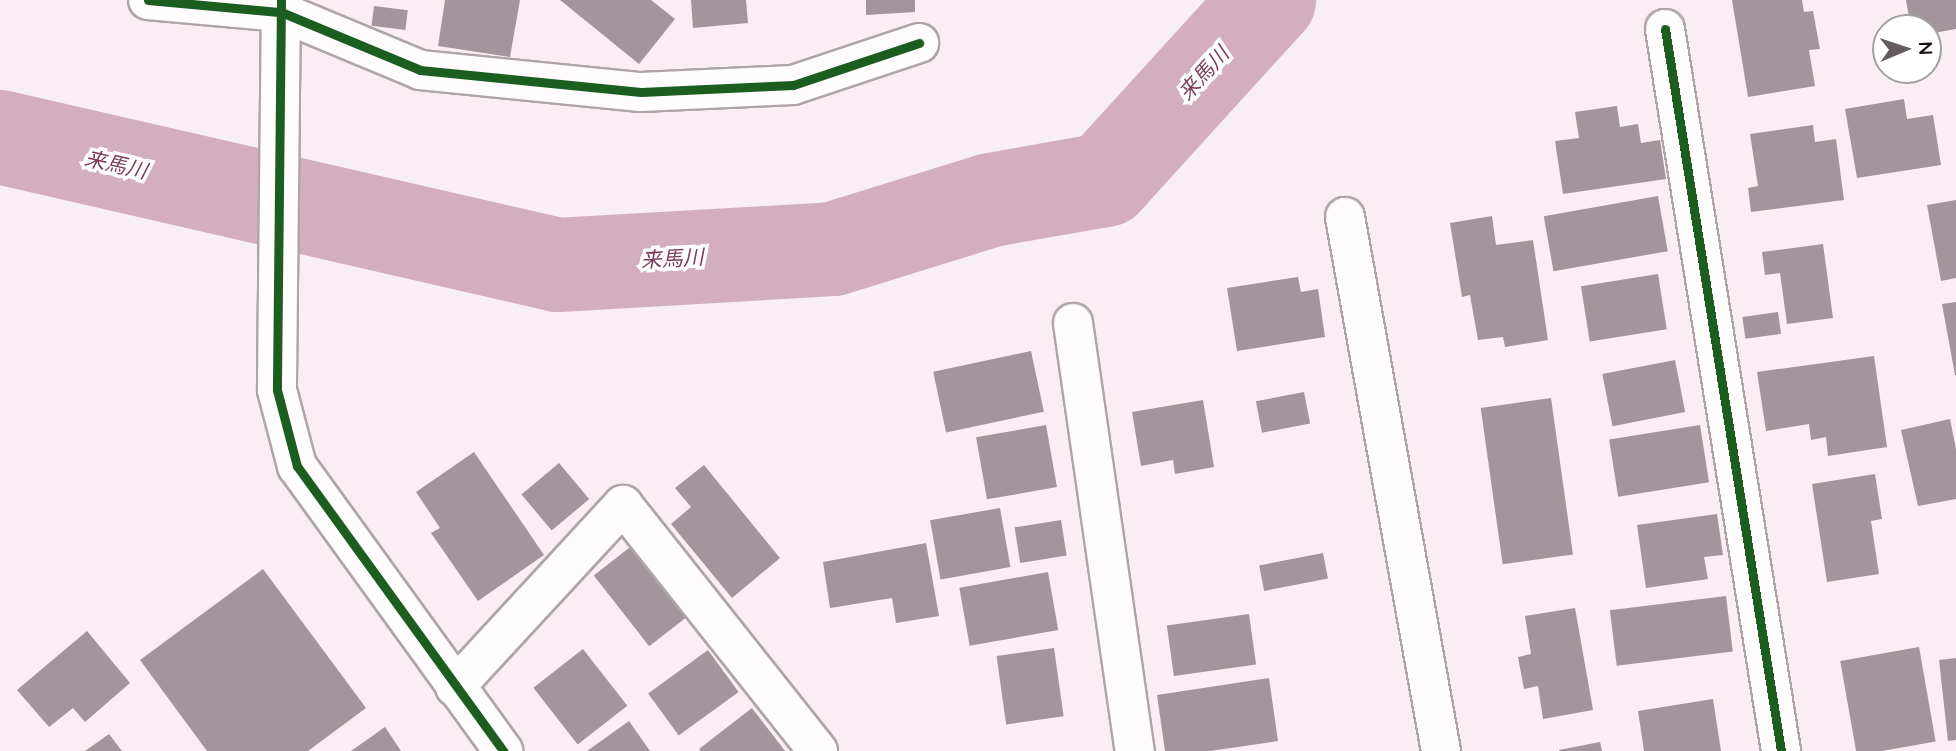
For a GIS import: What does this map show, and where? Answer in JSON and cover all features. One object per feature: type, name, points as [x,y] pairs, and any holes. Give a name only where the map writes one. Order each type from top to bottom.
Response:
[{"type":"street","points":[[148,0],[281,6],[420,70],[641,92],[793,85],[919,43]]},
{"type":"street","points":[[281,6],[277,390],[297,466],[503,751]]},
{"type":"street","points":[[1665,29],[1781,751]]},
{"type":"street","points":[[1345,217],[1441,751]]},
{"type":"street","points":[[1073,323],[1135,751]]},
{"type":"street","points":[[455,687],[623,505],[818,751]]},
{"type":"building","points":[[445,0],[520,0],[510,57],[438,46]]},
{"type":"building","points":[[560,0],[651,0],[675,19],[639,64]]},
{"type":"building","points":[[691,0],[746,0],[748,23],[693,28]]},
{"type":"building","points":[[866,0],[915,0],[915,12],[866,15]]},
{"type":"building","points":[[1732,0],[1802,0],[1804,12],[1813,11],[1820,49],[1809,50],[1815,86],[1748,97]]},
{"type":"building","points":[[1906,0],[1956,0],[1956,29],[1942,32],[1942,14],[1908,14]]},
{"type":"building","points":[[374,6],[408,10],[405,30],[372,26]]},
{"type":"building","points":[[1904,99],[1907,119],[1933,115],[1941,165],[1857,178],[1845,109]]},
{"type":"building","points":[[1617,106],[1620,127],[1638,124],[1641,143],[1660,140],[1666,179],[1563,194],[1555,141],[1579,138],[1575,112]]},
{"type":"building","points":[[1813,125],[1815,142],[1836,139],[1844,200],[1751,212],[1748,188],[1758,186],[1750,134]]},
{"type":"building","points":[[1658,196],[1668,251],[1553,271],[1544,216]]},
{"type":"building","points":[[1956,200],[1956,278],[1941,281],[1927,205]]},
{"type":"building","points":[[1492,216],[1496,245],[1533,240],[1548,340],[1505,347],[1503,337],[1478,340],[1470,295],[1462,297],[1450,223]]},
{"type":"building","points":[[1823,244],[1833,318],[1787,324],[1780,273],[1765,275],[1762,252]]},
{"type":"building","points":[[1658,274],[1667,329],[1590,342],[1581,286]]},
{"type":"building","points":[[1298,277],[1301,292],[1318,289],[1325,337],[1237,351],[1227,288]]},
{"type":"building","points":[[1956,302],[1956,375],[1955,375],[1942,304]]},
{"type":"building","points":[[1778,312],[1781,334],[1745,339],[1742,317]]},
{"type":"building","points":[[1031,351],[1044,412],[946,432],[933,372]]},
{"type":"building","points":[[1874,356],[1887,447],[1828,456],[1826,437],[1811,440],[1809,424],[1766,431],[1757,372]]},
{"type":"building","points":[[1675,360],[1685,412],[1612,426],[1602,374]]},
{"type":"building","points":[[1304,392],[1310,423],[1262,433],[1256,401]]},
{"type":"building","points":[[1551,398],[1573,554],[1503,564],[1481,408]]},
{"type":"building","points":[[1203,400],[1214,467],[1175,474],[1173,460],[1141,466],[1132,412]]},
{"type":"building","points":[[1950,419],[1956,449],[1956,499],[1918,506],[1901,430]]},
{"type":"building","points":[[1046,425],[1057,487],[987,499],[976,437]]},
{"type":"building","points":[[1700,425],[1709,482],[1618,497],[1609,439]]},
{"type":"building","points":[[474,452],[544,555],[478,601],[431,533],[440,528],[416,492]]},
{"type":"building","points":[[559,463],[589,499],[552,531],[521,494]]},
{"type":"building","points":[[704,465],[780,558],[732,598],[671,524],[691,507],[675,488]]},
{"type":"building","points":[[1875,474],[1882,519],[1871,521],[1879,574],[1827,582],[1812,484]]},
{"type":"building","points":[[1000,508],[1010,567],[940,579],[930,520]]},
{"type":"building","points":[[1717,514],[1723,555],[1704,557],[1708,579],[1646,588],[1637,525]]},
{"type":"building","points":[[1061,520],[1067,556],[1020,563],[1015,527]]},
{"type":"building","points":[[926,543],[939,616],[896,623],[892,598],[830,608],[823,562]]},
{"type":"building","points":[[634,544],[689,615],[649,646],[594,575]]},
{"type":"building","points":[[1323,553],[1328,579],[1264,591],[1259,565]]},
{"type":"building","points":[[263,569],[366,708],[308,751],[207,751],[140,660]]},
{"type":"building","points":[[1048,572],[1058,630],[970,646],[959,588]]},
{"type":"building","points":[[1726,596],[1733,652],[1617,666],[1610,610]]},
{"type":"building","points":[[1575,608],[1593,710],[1543,719],[1538,686],[1524,689],[1518,657],[1531,654],[1525,616]]},
{"type":"building","points":[[1249,614],[1256,665],[1174,676],[1167,626]]},
{"type":"building","points":[[87,631],[130,683],[85,722],[73,708],[49,727],[17,690]]},
{"type":"building","points":[[1919,647],[1936,742],[1882,751],[1856,751],[1840,661]]},
{"type":"building","points":[[1054,648],[1064,716],[1006,724],[997,656]]},
{"type":"building","points":[[583,649],[627,706],[578,745],[533,688]]},
{"type":"building","points":[[708,650],[739,692],[679,736],[648,693]]},
{"type":"building","points":[[1956,658],[1956,740],[1948,741],[1939,660]]},
{"type":"building","points":[[1269,678],[1278,741],[1210,751],[1165,751],[1157,695]]},
{"type":"building","points":[[1713,699],[1721,751],[1644,751],[1638,711]]},
{"type":"building","points":[[752,708],[785,751],[699,749]]},
{"type":"building","points":[[629,721],[650,751],[587,751]]},
{"type":"building","points":[[385,727],[401,751],[351,751]]},
{"type":"building","points":[[109,734],[122,751],[85,751]]},
{"type":"building","points":[[1600,742],[1602,751],[1559,751],[1559,750]]},
{"type":"waterway","name":"来馬川","points":[[0,137],[558,265],[833,249],[991,200],[1105,180],[1269,0]]},
{"type":"cycle path","points":[[148,0],[281,12],[420,70],[641,92],[793,85],[919,43]]},
{"type":"cycle path","points":[[281,0],[277,390],[297,466],[503,751]]},
{"type":"cycle path","points":[[1665,29],[1781,751]]}]
